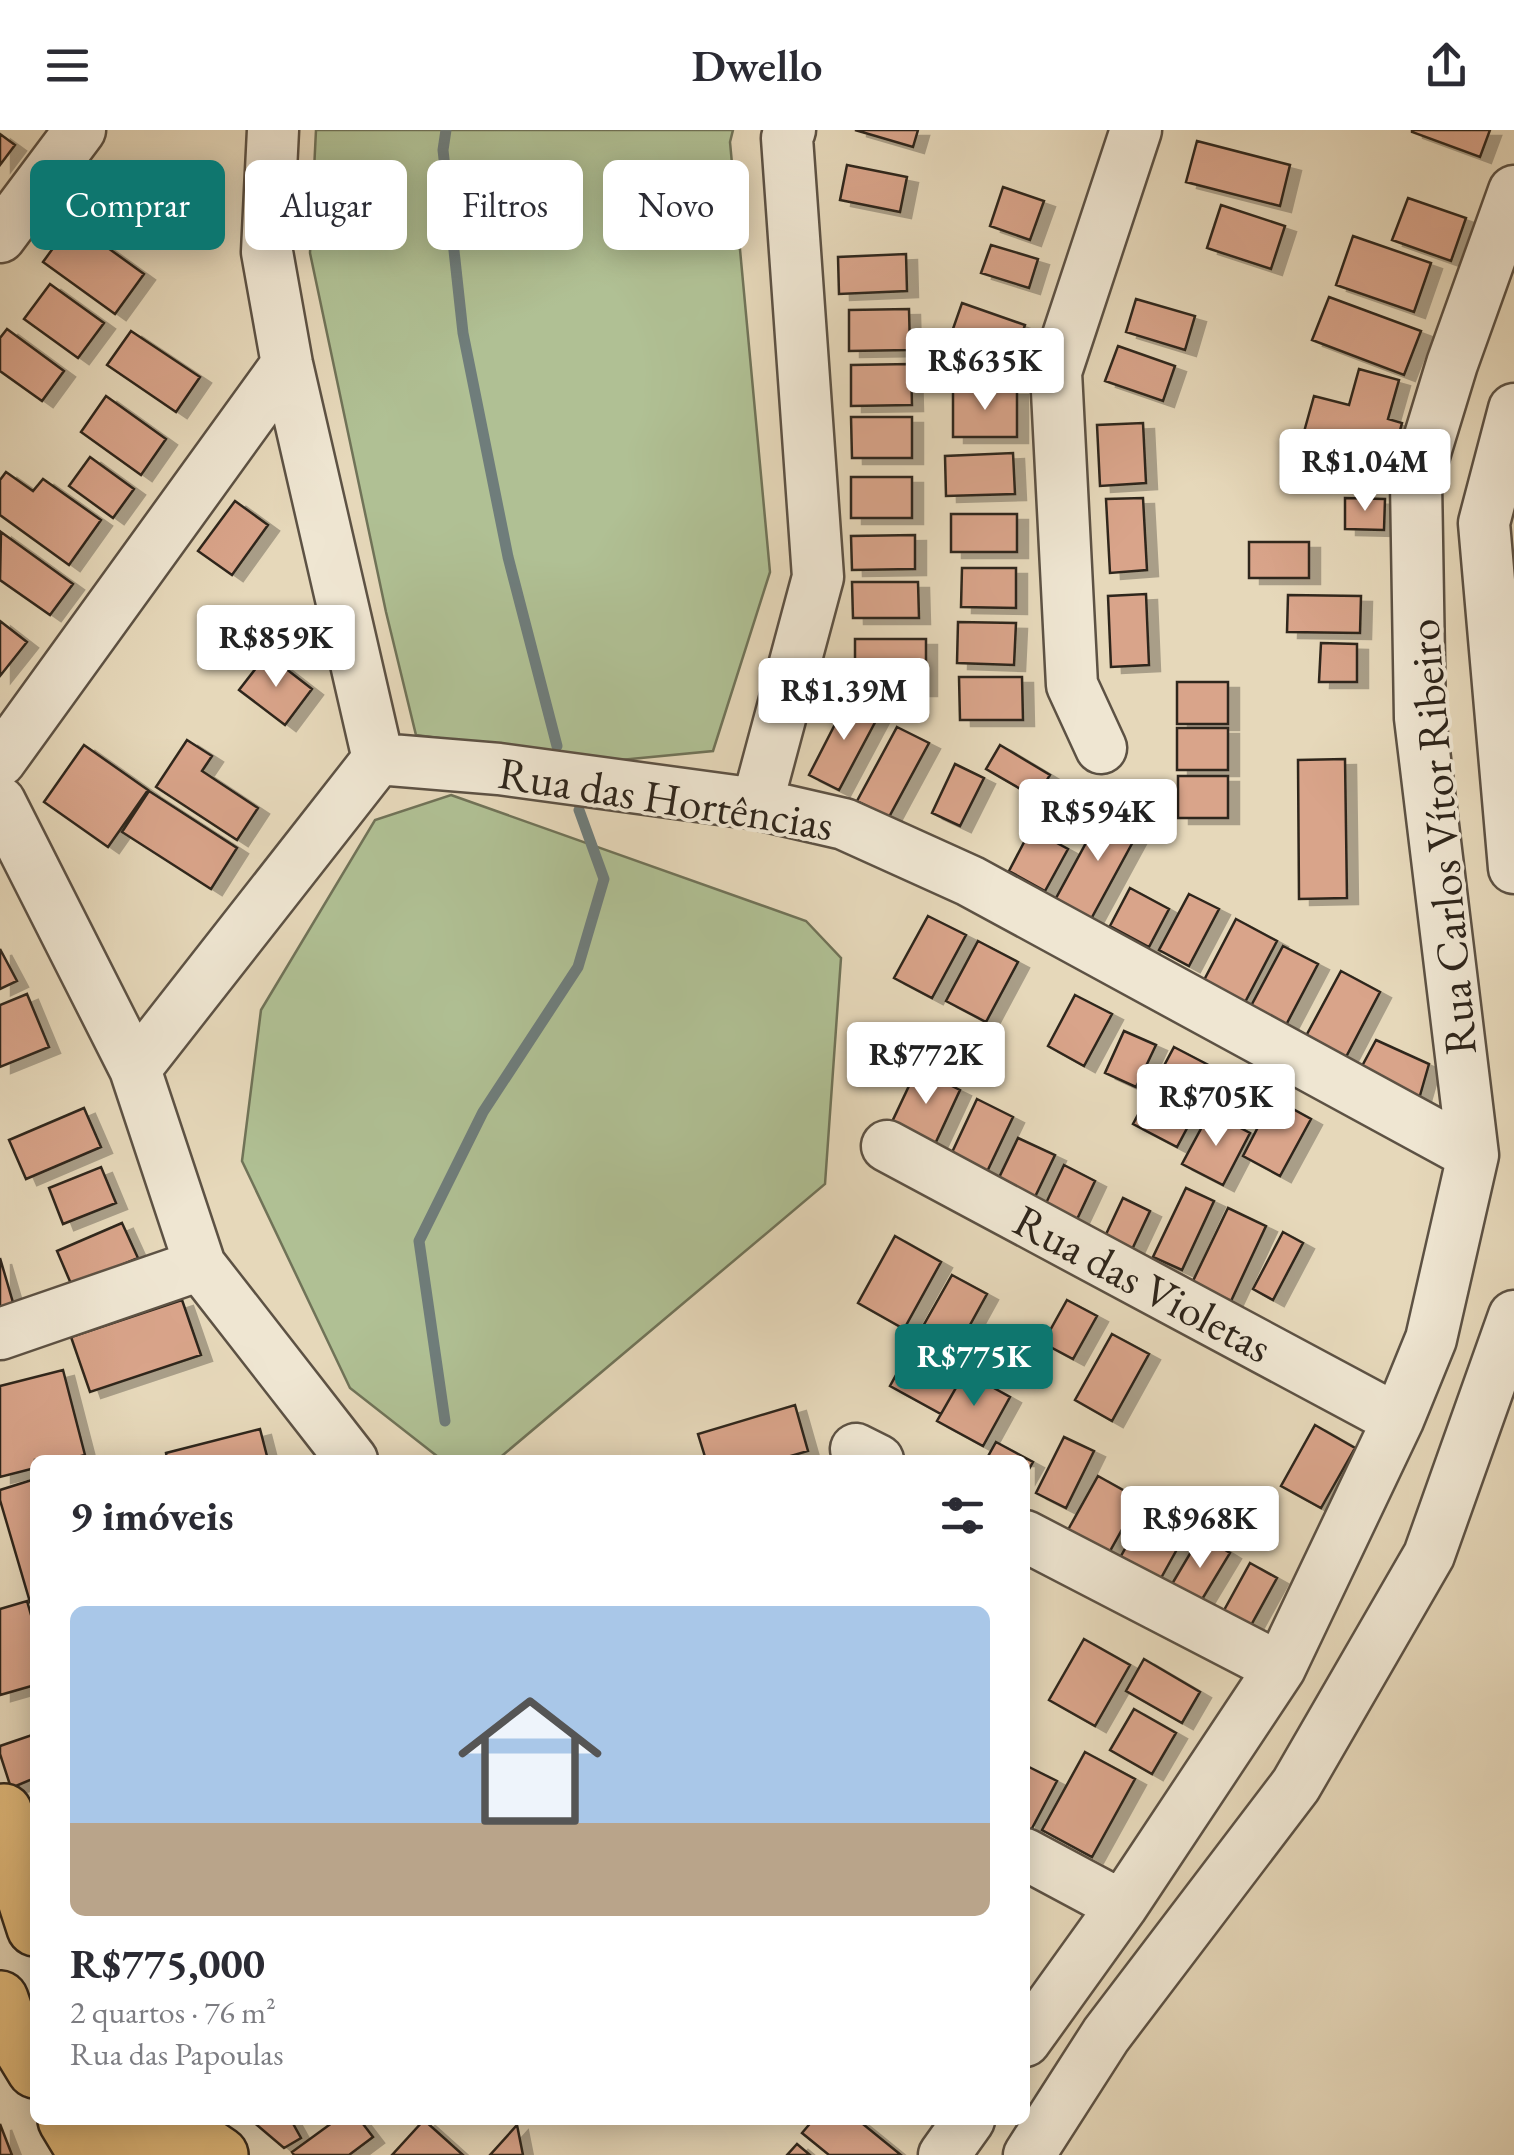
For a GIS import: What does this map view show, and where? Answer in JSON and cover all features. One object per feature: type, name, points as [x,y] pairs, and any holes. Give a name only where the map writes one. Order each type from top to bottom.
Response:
[{"type":"main road","points":[[2,1808],[30,1871]]},
{"type":"main road","points":[[2,1808],[30,1913]]},
{"type":"main road","points":[[0,2000],[11,2031],[30,2062]]},
{"type":"main road","points":[[69,2125],[87,2155]]},
{"type":"main road","points":[[122,2125],[146,2155]]},
{"type":"main road","points":[[181,2125],[220,2155]]},
{"type":"street","points":[[0,237],[80,130]]},
{"type":"street","points":[[135,1069],[378,760],[287,364],[267,252],[273,130]]},
{"type":"street","points":[[757,804],[818,576],[790,130]]},
{"type":"street","points":[[1101,748],[1072,685],[1056,372],[1136,130]]},
{"type":"street","name":"Rua Carlos Vítor Ribeiro","points":[[1030,2034],[1122,1906],[1280,1668],[1398,1420],[1430,1339],[1473,1155],[1420,718],[1416,482],[1452,364],[1514,191]]},
{"type":"street","points":[[0,761],[287,364]]},
{"type":"street","name":"Rua Carlos Vítor Ribeiro","points":[[1514,409],[1484,523],[1514,868]]},
{"type":"street","name":"Rua das Hortências","points":[[378,760],[499,769],[757,804],[844,824],[970,881],[1473,1155]]},
{"type":"street","points":[[0,802],[135,1069],[200,1265],[348,1455]]},
{"type":"street","name":"Rua das Violetas","points":[[887,1146],[1398,1420]]},
{"type":"street","points":[[0,1334],[200,1265]]},
{"type":"street","points":[[1028,2155],[1106,2035],[1296,1785],[1429,1555],[1514,1316]]},
{"type":"street","points":[[1030,1539],[1280,1668]]},
{"type":"street","points":[[1030,1857],[1122,1906]]},
{"type":"green space","points":[[316,130],[733,130],[732,160],[603,160],[603,250],[740,250],[770,572],[713,751],[610,761],[416,735],[310,253],[407,250],[407,160],[315,160]]},
{"type":"green space","points":[[451,795],[806,921],[841,958],[825,1184],[503,1455],[436,1455],[350,1388],[242,1161],[261,1010],[375,820]]},
{"type":"building","points":[[855,130],[918,130],[913,147]]},
{"type":"building","points":[[1412,130],[1490,130],[1480,157]]},
{"type":"building","points":[[0,134],[15,145],[0,165]]},
{"type":"building","points":[[1197,141],[1290,165],[1280,206],[1186,182]]},
{"type":"building","points":[[847,165],[907,177],[900,212],[840,200]]},
{"type":"building","points":[[1003,187],[1044,201],[1030,240],[990,226]]},
{"type":"building","points":[[1408,198],[1466,218],[1451,261],[1392,240]]},
{"type":"building","points":[[1221,205],[1285,226],[1271,269],[1207,248]]},
{"type":"building","points":[[1353,236],[1431,263],[1414,312],[1336,285]]},
{"type":"building","points":[[991,245],[1038,259],[1029,288],[981,273]]},
{"type":"building","points":[[52,250],[111,250],[144,274],[115,314],[43,262]]},
{"type":"building","points":[[906,254],[907,291],[839,294],[838,257]]},
{"type":"building","points":[[50,284],[104,323],[78,358],[24,319]]},
{"type":"building","points":[[1329,297],[1421,331],[1404,375],[1312,340]]},
{"type":"building","points":[[1136,299],[1195,316],[1185,350],[1126,332]]},
{"type":"building","points":[[962,303],[1025,325],[1010,369],[947,346]]},
{"type":"building","points":[[909,309],[910,350],[849,351],[849,310]]},
{"type":"building","points":[[7,329],[64,371],[42,401],[0,371],[0,338]]},
{"type":"building","points":[[131,331],[200,377],[176,412],[107,365]]},
{"type":"building","points":[[1118,346],[1175,366],[1163,401],[1105,381]]},
{"type":"building","points":[[911,364],[912,405],[851,406],[851,365]]},
{"type":"building","points":[[1359,369],[1399,380],[1388,419],[1402,423],[1391,463],[1302,439],[1314,396],[1349,405]]},
{"type":"building","points":[[953,389],[1017,389],[1017,437],[953,437]]},
{"type":"building","points":[[106,396],[166,439],[141,475],[81,432]]},
{"type":"building","points":[[851,417],[912,417],[912,458],[852,458]]},
{"type":"building","points":[[1143,423],[1146,483],[1100,486],[1097,425]]},
{"type":"building","points":[[1013,453],[1015,494],[946,496],[945,456]]},
{"type":"building","points":[[90,457],[134,489],[113,518],[69,486]]},
{"type":"building","points":[[6,472],[33,491],[43,479],[101,520],[69,565],[0,515],[0,480]]},
{"type":"building","points":[[851,477],[912,477],[912,518],[851,518]]},
{"type":"building","points":[[1143,498],[1147,570],[1110,573],[1106,499]]},
{"type":"building","points":[[1345,498],[1385,499],[1384,530],[1345,529]]},
{"type":"building","points":[[235,501],[268,525],[232,575],[198,551]]},
{"type":"building","points":[[951,514],[1017,514],[1017,552],[951,552]]},
{"type":"building","points":[[1,532],[73,584],[50,615],[0,580]]},
{"type":"building","points":[[915,535],[915,569],[852,570],[851,536]]},
{"type":"building","points":[[1249,542],[1309,542],[1309,578],[1249,578]]},
{"type":"building","points":[[962,568],[1016,568],[1016,608],[961,607]]},
{"type":"building","points":[[852,582],[918,582],[919,618],[853,618]]},
{"type":"building","points":[[1146,594],[1149,665],[1111,667],[1108,596]]},
{"type":"building","points":[[1288,595],[1361,596],[1360,633],[1287,632]]},
{"type":"building","points":[[0,621],[27,642],[0,676]]},
{"type":"building","points":[[958,622],[1016,623],[1014,665],[957,663]]},
{"type":"building","points":[[855,639],[926,639],[926,690],[855,690]]},
{"type":"building","points":[[1321,643],[1357,644],[1357,682],[1319,682]]},
{"type":"building","points":[[267,654],[312,689],[285,725],[239,690]]},
{"type":"building","points":[[959,677],[1022,677],[1023,720],[960,720]]},
{"type":"building","points":[[1177,682],[1228,682],[1228,724],[1177,724]]},
{"type":"building","points":[[849,697],[880,713],[839,790],[809,775]]},
{"type":"building","points":[[897,727],[929,743],[889,817],[857,801]]},
{"type":"building","points":[[1177,728],[1228,728],[1228,770],[1177,770]]},
{"type":"building","points":[[187,740],[212,756],[202,771],[258,808],[237,840],[156,787]]},
{"type":"building","points":[[84,745],[148,790],[108,847],[44,802]]},
{"type":"building","points":[[1000,745],[1050,775],[1036,798],[986,769]]},
{"type":"building","points":[[1345,759],[1347,898],[1299,899],[1298,760]]},
{"type":"building","points":[[955,764],[984,778],[960,826],[932,813]]},
{"type":"building","points":[[1178,776],[1228,776],[1228,818],[1178,818]]},
{"type":"building","points":[[149,791],[237,848],[211,889],[122,832]]},
{"type":"building","points":[[1105,808],[1141,827],[1091,919],[1055,900]]},
{"type":"building","points":[[1031,829],[1068,849],[1045,891],[1009,871]]},
{"type":"building","points":[[1130,888],[1169,909],[1149,947],[1110,926]]},
{"type":"building","points":[[1189,894],[1219,909],[1189,966],[1159,950]]},
{"type":"building","points":[[928,916],[966,935],[932,998],[894,978]]},
{"type":"building","points":[[1236,919],[1277,941],[1243,1006],[1202,984]]},
{"type":"building","points":[[978,941],[1018,962],[986,1022],[946,1001]]},
{"type":"building","points":[[1283,946],[1318,964],[1286,1025],[1251,1006]]},
{"type":"building","points":[[0,949],[17,981],[0,989]]},
{"type":"building","points":[[1341,971],[1380,992],[1346,1057],[1306,1036]]},
{"type":"building","points":[[27,994],[49,1047],[0,1067],[0,1005]]},
{"type":"building","points":[[1075,995],[1112,1014],[1084,1066],[1048,1046]]},
{"type":"building","points":[[1124,1031],[1156,1045],[1136,1087],[1105,1073]]},
{"type":"building","points":[[1376,1040],[1429,1064],[1419,1099],[1361,1068]]},
{"type":"building","points":[[1174,1047],[1218,1070],[1177,1147],[1133,1124]]},
{"type":"building","points":[[917,1069],[960,1090],[935,1144],[891,1124]]},
{"type":"building","points":[[1273,1098],[1311,1119],[1280,1176],[1243,1156]]},
{"type":"building","points":[[977,1099],[1013,1117],[984,1178],[948,1161]]},
{"type":"building","points":[[84,1108],[101,1147],[26,1179],[9,1140]]},
{"type":"building","points":[[1210,1112],[1250,1133],[1223,1185],[1182,1164]]},
{"type":"building","points":[[1018,1138],[1055,1155],[1033,1201],[996,1184]]},
{"type":"building","points":[[1064,1165],[1095,1181],[1071,1232],[1039,1218]]},
{"type":"building","points":[[101,1167],[116,1203],[63,1224],[49,1188]]},
{"type":"building","points":[[1186,1188],[1214,1201],[1182,1270],[1153,1257]]},
{"type":"building","points":[[1123,1198],[1150,1211],[1128,1258],[1101,1245]]},
{"type":"building","points":[[1228,1208],[1266,1226],[1231,1301],[1192,1283]]},
{"type":"building","points":[[122,1223],[138,1258],[72,1286],[57,1251]]},
{"type":"building","points":[[1283,1232],[1303,1243],[1273,1300],[1253,1289]]},
{"type":"building","points":[[895,1236],[941,1262],[904,1329],[858,1303]]},
{"type":"building","points":[[0,1258],[14,1306],[0,1310]]},
{"type":"building","points":[[952,1275],[987,1294],[949,1363],[913,1344]]},
{"type":"building","points":[[182,1300],[201,1355],[90,1392],[71,1337]]},
{"type":"building","points":[[1067,1300],[1097,1316],[1073,1359],[1043,1343]]},
{"type":"building","points":[[1112,1334],[1149,1354],[1112,1421],[1075,1400]]},
{"type":"building","points":[[913,1344],[965,1372],[941,1414],[890,1386]]},
{"type":"building","points":[[63,1370],[85,1455],[30,1455],[30,1469],[0,1477],[0,1386]]},
{"type":"building","points":[[965,1372],[1010,1397],[983,1446],[937,1421]]},
{"type":"building","points":[[795,1405],[808,1451],[794,1455],[704,1455],[698,1434]]},
{"type":"building","points":[[1315,1425],[1355,1448],[1321,1508],[1281,1486]]},
{"type":"building","points":[[260,1429],[267,1455],[166,1455]]},
{"type":"building","points":[[1064,1437],[1094,1451],[1066,1508],[1036,1493]]},
{"type":"building","points":[[996,1442],[1020,1455],[989,1455]]},
{"type":"building","points":[[1098,1476],[1139,1499],[1105,1560],[1064,1537]]},
{"type":"building","points":[[30,1481],[30,1602],[0,1500],[0,1490]]},
{"type":"building","points":[[1151,1502],[1191,1524],[1156,1587],[1116,1565]]},
{"type":"building","points":[[1201,1535],[1230,1553],[1198,1606],[1169,1589]]},
{"type":"building","points":[[1250,1563],[1277,1578],[1244,1638],[1217,1623]]},
{"type":"building","points":[[27,1601],[30,1686],[0,1695],[0,1609]]},
{"type":"building","points":[[1084,1639],[1130,1665],[1095,1726],[1049,1700]]},
{"type":"building","points":[[1144,1659],[1200,1692],[1182,1723],[1126,1691]]},
{"type":"building","points":[[1134,1709],[1176,1733],[1152,1774],[1110,1750]]},
{"type":"building","points":[[30,1736],[30,1780],[11,1788],[0,1746]]},
{"type":"building","points":[[1085,1752],[1135,1779],[1092,1857],[1042,1830]]},
{"type":"building","points":[[1030,1768],[1057,1781],[1030,1832]]},
{"type":"building","points":[[0,2124],[12,2155],[0,2155]]},
{"type":"building","points":[[257,2125],[294,2125],[301,2138],[284,2148]]},
{"type":"building","points":[[329,2125],[364,2125],[373,2137],[349,2155],[292,2152]]},
{"type":"building","points":[[419,2125],[430,2125],[463,2155],[392,2155]]},
{"type":"building","points":[[517,2125],[523,2155],[490,2155]]},
{"type":"building","points":[[809,2125],[864,2125],[901,2155],[829,2155],[802,2133]]},
{"type":"building","points":[[797,2144],[810,2155],[787,2155]]},
{"type":"waterway","points":[[446,130],[443,150],[463,333],[508,557],[557,746]]},
{"type":"waterway","points":[[445,1421],[419,1241],[483,1112],[578,967],[604,879],[579,810]]}]
